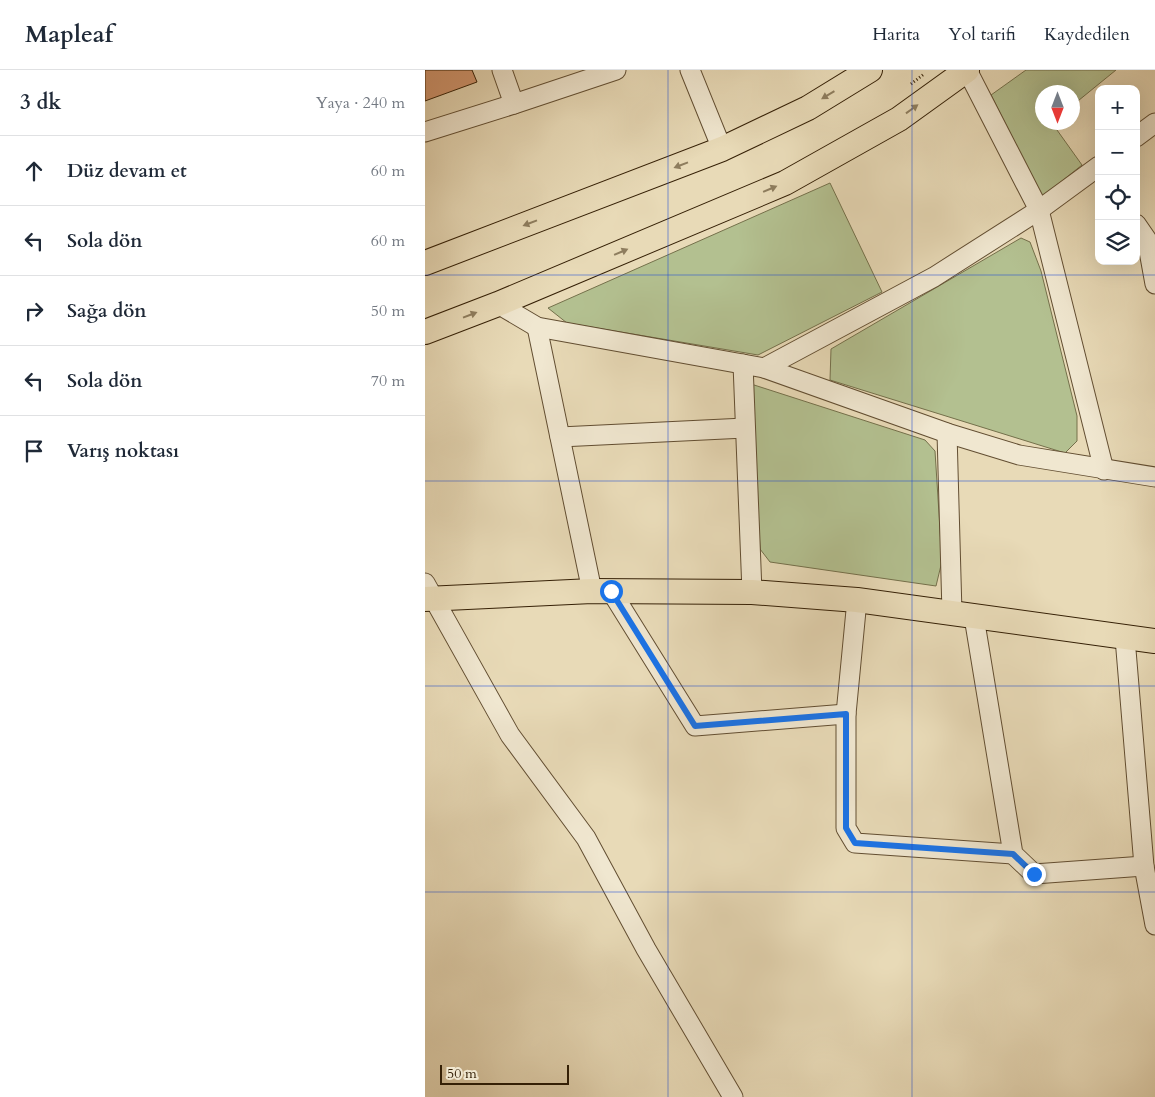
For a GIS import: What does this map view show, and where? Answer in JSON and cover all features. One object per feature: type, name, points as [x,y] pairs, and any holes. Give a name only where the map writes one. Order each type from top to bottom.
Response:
[{"type":"main road","points":[[425,263],[722,149],[808,108],[870,70]]},
{"type":"main road","points":[[425,332],[498,304],[785,183],[899,119],[967,70]]},
{"type":"main road","points":[[428,593],[752,592],[857,600],[1155,642]]},
{"type":"street","points":[[502,70],[514,104]]},
{"type":"street","points":[[425,132],[616,70]]},
{"type":"street","points":[[690,70],[722,149]]},
{"type":"street","points":[[967,70],[1039,210],[1104,470]]},
{"type":"street","points":[[1140,134],[1155,123]]},
{"type":"street","points":[[764,368],[934,277],[1039,210],[1095,169]]},
{"type":"street","points":[[1140,227],[1151,237],[1155,284]]},
{"type":"street","points":[[498,304],[537,327],[764,368],[947,433],[1019,455],[1155,477]]},
{"type":"street","points":[[537,327],[560,437],[602,591],[695,726],[846,714]]},
{"type":"street","points":[[743,364],[752,592]]},
{"type":"street","points":[[560,437],[745,428]]},
{"type":"street","points":[[947,433],[963,615],[1013,854],[1034,874],[1149,873]]},
{"type":"street","points":[[428,593],[510,735],[586,838],[647,949],[733,1097]]},
{"type":"street","points":[[857,600],[846,714],[846,828],[855,843],[1013,854]]},
{"type":"street","points":[[1125,638],[1155,925]]},
{"type":"path","points":[[907,88],[918,77],[926,73]]},
{"type":"green space","points":[[1026,70],[1116,70],[1095,85],[1095,87],[1080,99],[1080,85],[1035,85],[1035,130],[1057,130],[1082,165],[1042,197],[991,95]]},
{"type":"green space","points":[[830,183],[882,292],[758,355],[567,323],[548,308]]},
{"type":"green space","points":[[1021,238],[1030,242],[1041,271],[1077,416],[1077,441],[1065,453],[830,380],[831,349]]},
{"type":"green space","points":[[751,384],[925,440],[935,451],[942,561],[936,586],[770,562],[760,549]]},
{"type":"building","points":[[425,70],[472,70],[477,82],[425,101]]},
{"type":"route","points":[[611,591],[695,726],[846,714],[846,828],[855,843],[1013,854],[1034,874]]}]
